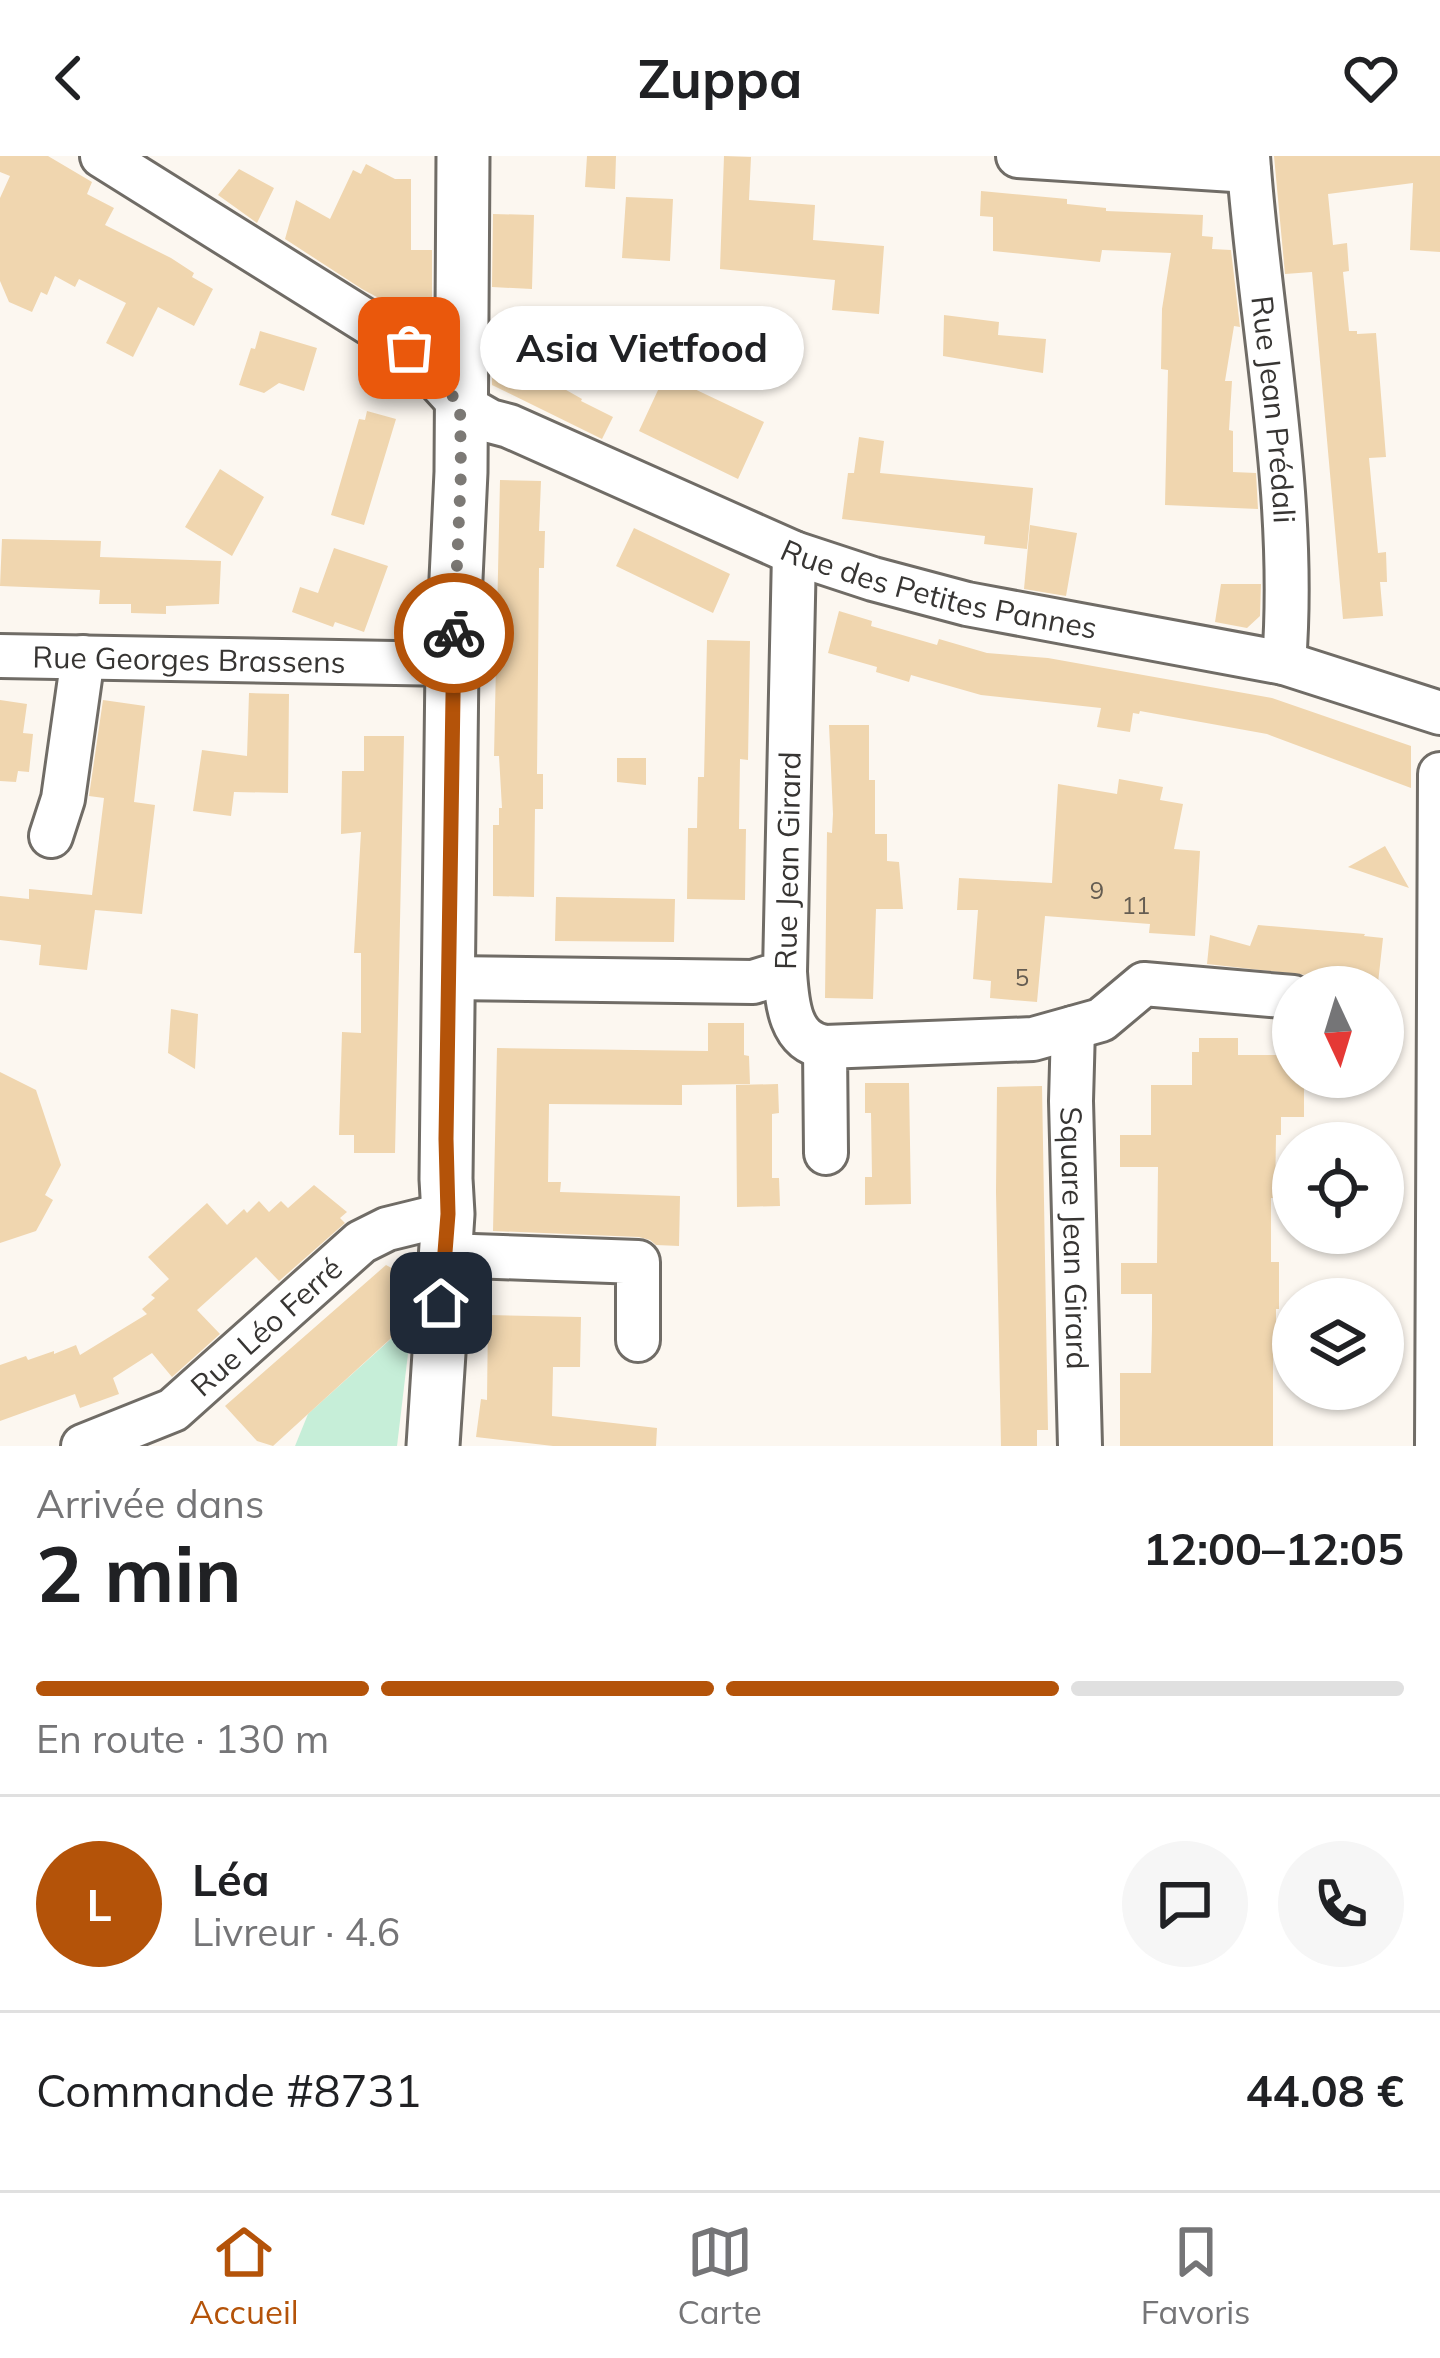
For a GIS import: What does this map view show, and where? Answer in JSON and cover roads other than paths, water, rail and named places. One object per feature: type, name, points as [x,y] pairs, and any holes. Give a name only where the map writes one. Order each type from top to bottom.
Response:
[{"type":"main road","points":[[433,1446],[446,1234],[463,156]]},
{"type":"street","points":[[1018,156],[1248,164]]},
{"type":"street","points":[[126,162],[409,348],[460,404]]},
{"type":"street","name":"Rue Jean Prédali","points":[[1248,164],[1282,489],[1289,592],[1284,663]]},
{"type":"street","name":"Rue des Petites Pannes","points":[[460,404],[794,553],[967,604],[1284,663],[1439,724]]},
{"type":"street","name":"Rue Jean Girard","points":[[448,978],[753,982],[785,972],[794,553]]},
{"type":"street","name":"Rue Georges Brassens","points":[[0,656],[452,664]]},
{"type":"street","points":[[51,836],[63,799],[83,657]]},
{"type":"street","points":[[1437,1446],[1440,774]]},
{"type":"street","points":[[785,972],[789,1014],[811,1045],[825,1047],[1033,1039],[1101,1020],[1144,984],[1272,996]]},
{"type":"street","name":"Square Jean Girard","points":[[1073,1028],[1080,1446]]},
{"type":"street","points":[[825,1047],[826,1153]]},
{"type":"street","name":"Rue Léo Ferré","points":[[83,1446],[173,1410],[362,1242],[387,1229],[638,1262],[638,1340]]},
{"type":"place","name":"Asia Vietfood","points":[[409,348]]}]
